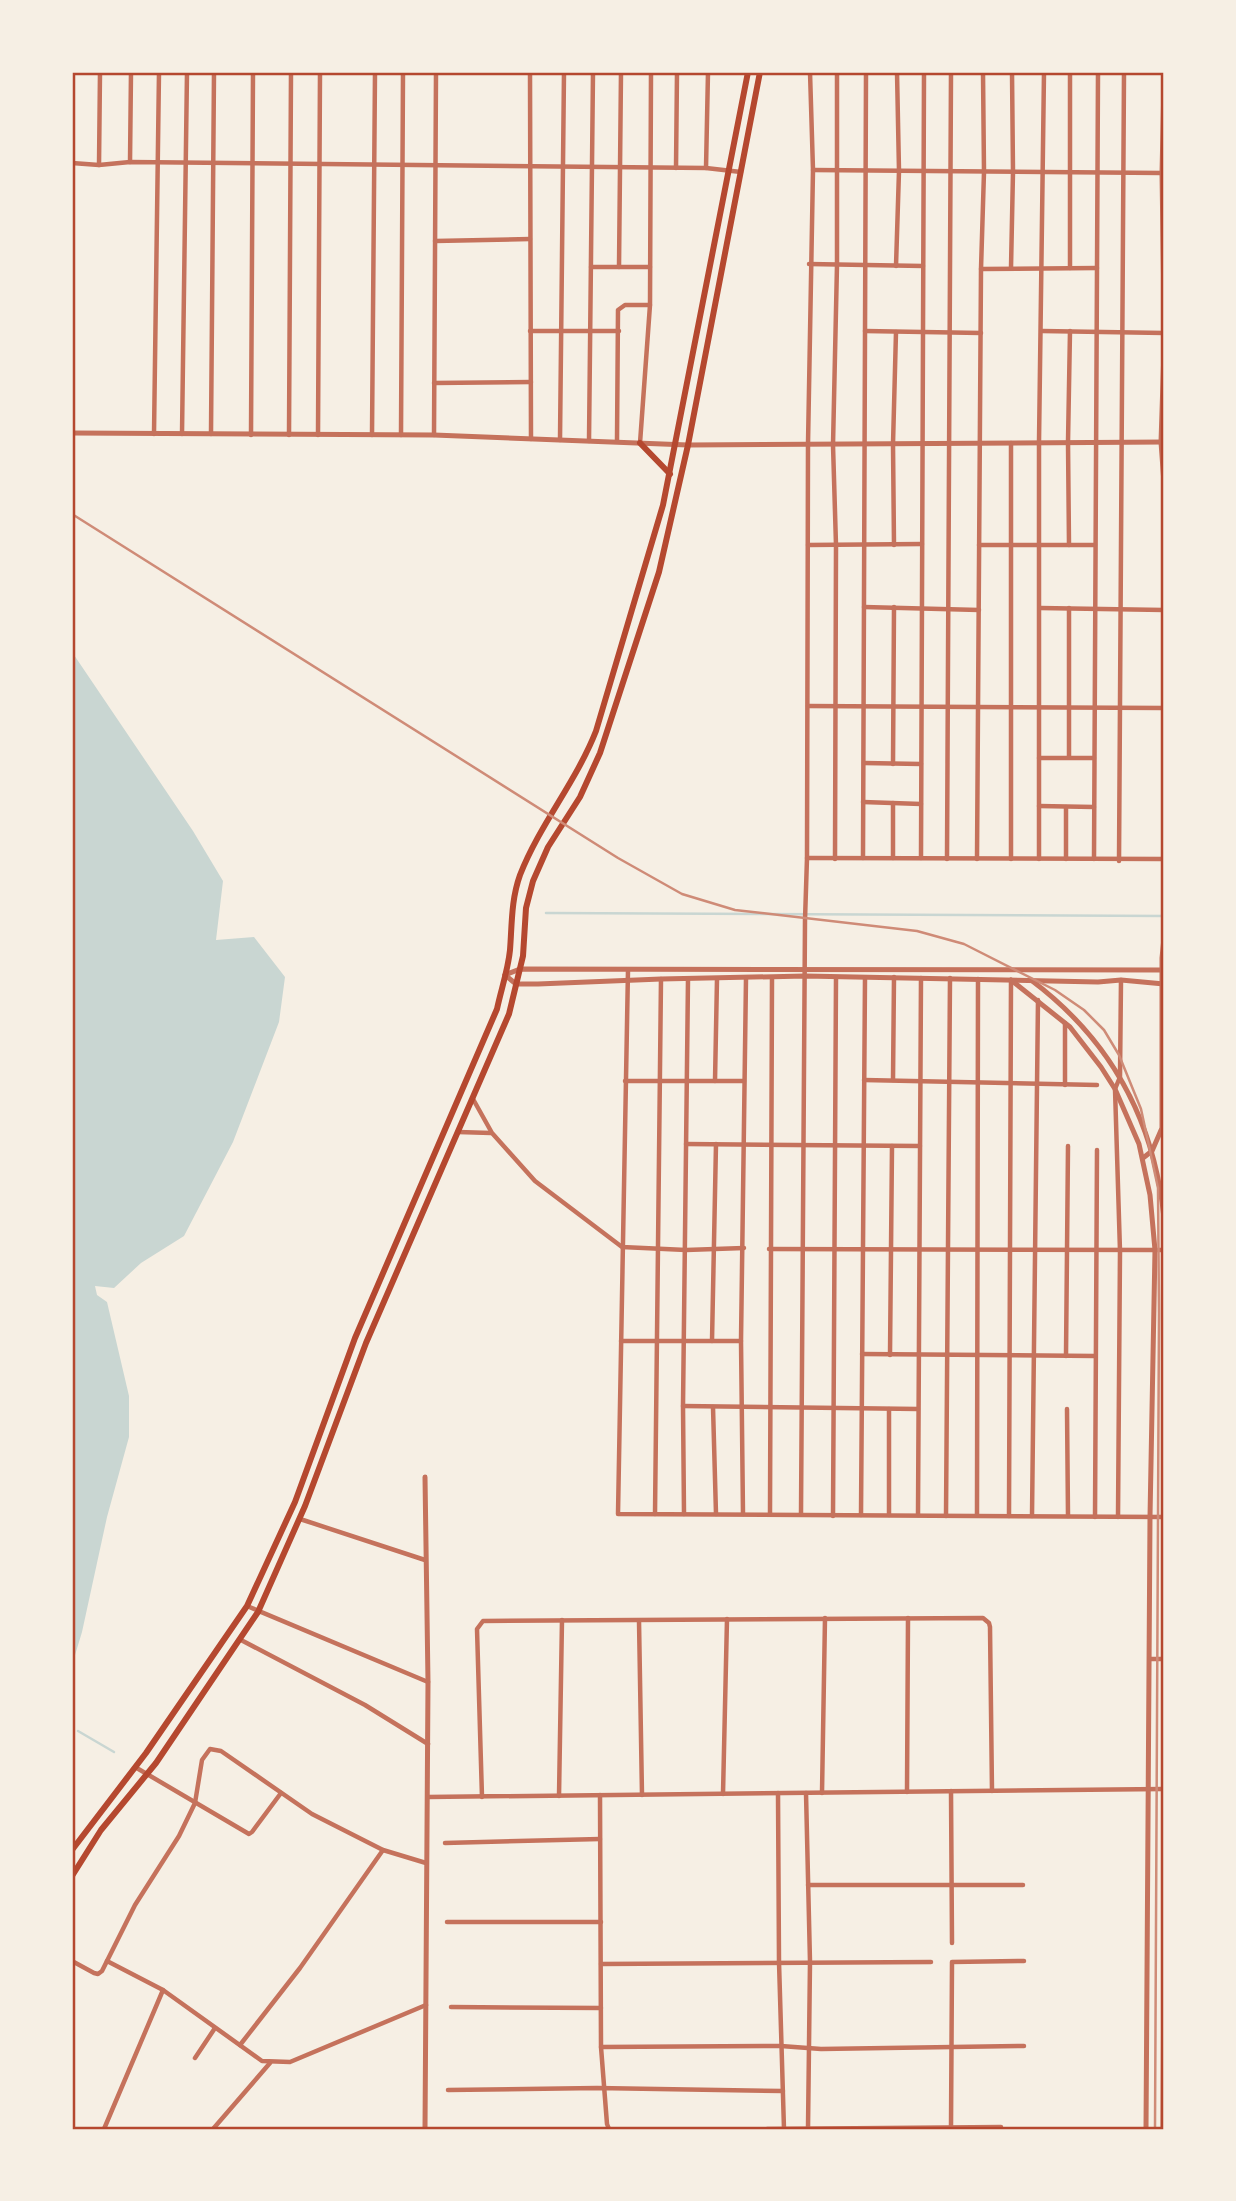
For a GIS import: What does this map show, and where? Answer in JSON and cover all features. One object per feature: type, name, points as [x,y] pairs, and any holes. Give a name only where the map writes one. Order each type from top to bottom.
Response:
[{"type":"main road","points":[[72,1850],[135,1767],[247,1606],[295,1502],[355,1338],[497,1009],[510,953],[512,907],[519,878],[537,839],[568,788],[596,731],[651,551],[670,474],[748,72]]},
{"type":"main road","points":[[72,1876],[101,1830],[146,1775],[258,1612],[300,1518],[366,1343],[509,1014],[520,969],[526,908],[533,881],[548,847],[580,797],[600,753],[659,572],[688,445],[760,72]]},
{"type":"main road","points":[[640,443],[670,474]]},
{"type":"street","points":[[99,165],[100,72]]},
{"type":"street","points":[[130,162],[131,72]]},
{"type":"street","points":[[154,435],[159,72]]},
{"type":"street","points":[[182,435],[187,72]]},
{"type":"street","points":[[211,435],[214,72]]},
{"type":"street","points":[[251,435],[253,72]]},
{"type":"street","points":[[289,435],[291,72]]},
{"type":"street","points":[[318,435],[320,72]]},
{"type":"street","points":[[372,435],[375,72]]},
{"type":"street","points":[[401,435],[403,72]]},
{"type":"street","points":[[434,435],[436,72]]},
{"type":"street","points":[[530,72],[531,440]]},
{"type":"street","points":[[560,440],[564,72]]},
{"type":"street","points":[[589,441],[593,72]]},
{"type":"street","points":[[620,267],[621,72]]},
{"type":"street","points":[[640,443],[650,305],[651,72]]},
{"type":"street","points":[[676,168],[677,72]]},
{"type":"street","points":[[706,168],[708,72]]},
{"type":"street","points":[[802,1514],[808,706],[807,444],[813,170],[810,72]]},
{"type":"street","points":[[835,859],[836,545],[833,444],[837,72]]},
{"type":"street","points":[[863,858],[866,72]]},
{"type":"street","points":[[896,266],[897,72]]},
{"type":"street","points":[[920,858],[924,72]]},
{"type":"street","points":[[947,859],[951,72]]},
{"type":"street","points":[[977,859],[983,72]]},
{"type":"street","points":[[1011,268],[1012,72]]},
{"type":"street","points":[[1039,859],[1039,442],[1044,72],[1164,72]]},
{"type":"street","points":[[1070,72],[1070,268]]},
{"type":"street","points":[[1094,859],[1098,72]]},
{"type":"street","points":[[1119,861],[1124,73]]},
{"type":"street","points":[[1164,83],[1161,173],[1164,308]]},
{"type":"street","points":[[72,163],[706,168],[741,173]]},
{"type":"street","points":[[813,170],[1161,173]]},
{"type":"street","points":[[435,241],[530,239]]},
{"type":"street","points":[[809,264],[923,266]]},
{"type":"street","points":[[591,267],[650,267]]},
{"type":"street","points":[[981,269],[1097,268]]},
{"type":"street","points":[[617,440],[618,310],[621,307],[650,305]]},
{"type":"street","points":[[530,331],[619,331]]},
{"type":"street","points":[[865,331],[981,333]]},
{"type":"street","points":[[1042,331],[1164,333]]},
{"type":"street","points":[[1069,545],[1070,331]]},
{"type":"street","points":[[894,545],[896,332]]},
{"type":"street","points":[[1164,349],[1164,483]]},
{"type":"street","points":[[434,383],[531,382]]},
{"type":"street","points":[[72,433],[434,435],[531,440],[617,440],[688,445],[1163,442]]},
{"type":"street","points":[[1011,443],[1011,859]]},
{"type":"street","points":[[808,545],[922,544]]},
{"type":"street","points":[[979,545],[1096,545]]},
{"type":"street","points":[[864,607],[979,610]]},
{"type":"street","points":[[893,764],[894,607]]},
{"type":"street","points":[[1040,608],[1164,610]]},
{"type":"street","points":[[1069,608],[1069,757]]},
{"type":"street","points":[[808,706],[1164,708]]},
{"type":"street","points":[[1039,758],[1094,758]]},
{"type":"street","points":[[864,763],[921,764]]},
{"type":"street","points":[[863,802],[921,804]]},
{"type":"street","points":[[893,803],[893,858]]},
{"type":"street","points":[[1039,806],[1094,807]]},
{"type":"street","points":[[1066,807],[1066,859]]},
{"type":"street","points":[[807,858],[1119,861],[1164,859]]},
{"type":"street","points":[[1143,1158],[1152,1151],[1162,1128],[1164,938]]},
{"type":"street","points":[[1163,970],[520,969],[505,975],[516,984],[804,976],[1098,982],[1121,980],[1163,984]]},
{"type":"street","points":[[1030,970],[1031,980]]},
{"type":"street","points":[[628,971],[618,1514],[1164,1517]]},
{"type":"street","points":[[893,1080],[894,977]]},
{"type":"street","points":[[743,1514],[741,1341],[746,978]]},
{"type":"street","points":[[770,1514],[772,978]]},
{"type":"street","points":[[833,1516],[836,978]]},
{"type":"street","points":[[862,1515],[865,978]]},
{"type":"street","points":[[918,1515],[921,978]]},
{"type":"street","points":[[946,1516],[950,978]]},
{"type":"street","points":[[655,1514],[661,979]]},
{"type":"street","points":[[684,1514],[688,979]]},
{"type":"street","points":[[715,1081],[716,979]]},
{"type":"street","points":[[977,1515],[980,1082],[978,979]]},
{"type":"street","points":[[1011,980],[1065,1023],[1084,1044],[1115,1089],[1139,1144],[1150,1195],[1154,1250],[1146,2129]]},
{"type":"street","points":[[1009,1516],[1011,980]]},
{"type":"street","points":[[1031,980],[1069,1011],[1087,1030],[1120,1077],[1144,1126],[1152,1151],[1164,1217]]},
{"type":"street","points":[[1118,1517],[1120,1251],[1115,1089],[1120,1077],[1121,980]]},
{"type":"street","points":[[1030,993],[1039,985]]},
{"type":"street","points":[[1032,1516],[1038,999]]},
{"type":"street","points":[[1065,1023],[1065,1084]]},
{"type":"street","points":[[864,1080],[1097,1085]]},
{"type":"street","points":[[625,1081],[744,1081]]},
{"type":"street","points":[[473,1099],[492,1133],[544,1189],[622,1247],[686,1250],[744,1248]]},
{"type":"street","points":[[458,1132],[492,1133]]},
{"type":"street","points":[[686,1143],[920,1146]]},
{"type":"street","points":[[712,1341],[716,1144]]},
{"type":"street","points":[[890,1355],[892,1146]]},
{"type":"street","points":[[1066,1356],[1068,1146]]},
{"type":"street","points":[[1095,1517],[1097,1150]]},
{"type":"street","points":[[769,1249],[1164,1250]]},
{"type":"street","points":[[621,1341],[741,1341]]},
{"type":"street","points":[[862,1354],[1095,1356]]},
{"type":"street","points":[[683,1406],[918,1409]]},
{"type":"street","points":[[713,1407],[716,1514]]},
{"type":"street","points":[[889,1409],[889,1515]]},
{"type":"street","points":[[1066,1409],[1068,1517]]},
{"type":"street","points":[[425,1477],[428,1682],[425,2129]]},
{"type":"street","points":[[300,1518],[425,1560]]},
{"type":"street","points":[[247,1606],[428,1682]]},
{"type":"street","points":[[822,1793],[825,1618]]},
{"type":"street","points":[[907,1792],[908,1618]]},
{"type":"street","points":[[723,1794],[727,1619]]},
{"type":"street","points":[[482,1797],[478,1625],[483,1621],[562,1620],[983,1619],[989,1623],[992,1791]]},
{"type":"street","points":[[559,1796],[562,1620]]},
{"type":"street","points":[[639,1621],[642,1795]]},
{"type":"street","points":[[241,1640],[373,1709],[428,1744]]},
{"type":"street","points":[[1150,1659],[1164,1659]]},
{"type":"street","points":[[1164,1720],[1164,1908]]},
{"type":"street","points":[[72,1961],[98,1974],[107,1961],[135,1905],[179,1836],[195,1803],[202,1760],[210,1749],[221,1751],[312,1814],[383,1850],[426,1863]]},
{"type":"street","points":[[135,1767],[248,1834],[281,1793]]},
{"type":"street","points":[[428,1797],[1163,1789]]},
{"type":"street","points":[[951,1791],[952,1943]]},
{"type":"street","points":[[778,1793],[784,2129]]},
{"type":"street","points":[[806,1793],[810,1962],[808,2129]]},
{"type":"street","points":[[600,1795],[601,2047],[609,2129]]},
{"type":"street","points":[[446,1843],[600,1839]]},
{"type":"street","points":[[240,2045],[300,1968],[383,1850]]},
{"type":"street","points":[[808,1885],[1023,1885]]},
{"type":"street","points":[[447,1922],[601,1922]]},
{"type":"street","points":[[1163,2129],[1164,1939]]},
{"type":"street","points":[[107,1961],[163,1990],[262,2061],[271,2063],[290,2062],[426,2005]]},
{"type":"street","points":[[951,2127],[952,1962],[1024,1961]]},
{"type":"street","points":[[601,1964],[931,1962]]},
{"type":"street","points":[[104,2129],[163,1990]]},
{"type":"street","points":[[451,2007],[601,2008]]},
{"type":"street","points":[[195,2058],[215,2028]]},
{"type":"street","points":[[601,2047],[1024,2046]]},
{"type":"street","points":[[213,2129],[271,2063]]},
{"type":"street","points":[[448,2090],[604,2088],[783,2091]]},
{"type":"street","points":[[767,2129],[1001,2129]]},
{"type":"shaded area","points":[[72,652],[193,831],[223,881],[216,940],[254,937],[285,977],[279,1022],[233,1142],[184,1236],[141,1263],[114,1288],[95,1286],[97,1295],[107,1302],[129,1396],[129,1437],[72,1665]]},
{"type":"waterway","points":[[546,913],[1164,916]]},
{"type":"waterway","points":[[78,1731],[114,1752]]},
{"type":"railway","points":[[72,514],[618,858],[682,894],[735,910],[917,931],[964,944],[1055,990],[1084,1010],[1104,1030],[1119,1055],[1141,1109],[1158,1188],[1155,2129]]}]
